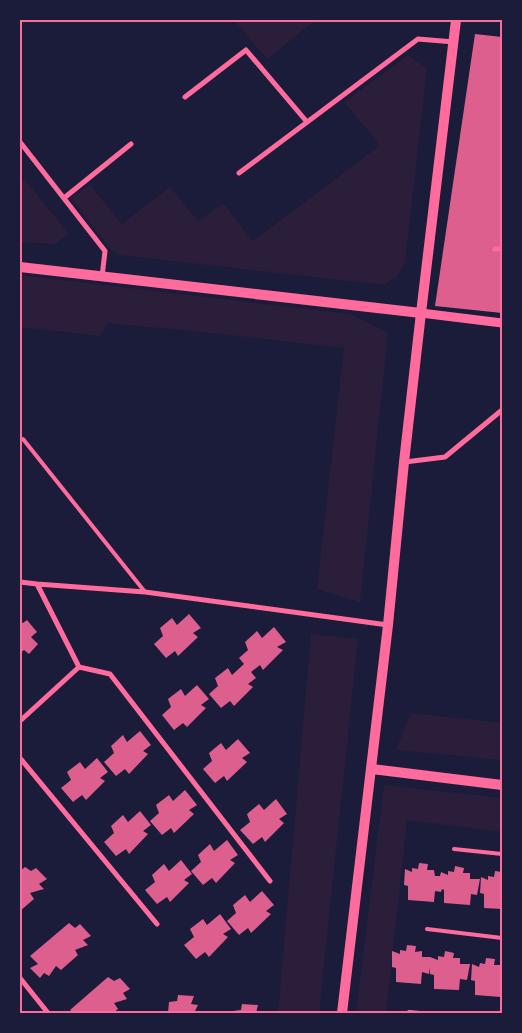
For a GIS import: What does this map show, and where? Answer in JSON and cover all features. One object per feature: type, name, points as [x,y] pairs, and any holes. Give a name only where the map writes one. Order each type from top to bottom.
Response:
[{"type":"main road","points":[[342,1013],[372,769],[404,462],[456,20]]},
{"type":"main road","points":[[20,267],[421,313]]},
{"type":"main road","points":[[372,769],[502,785]]},
{"type":"street","points":[[239,173],[418,39],[454,42]]},
{"type":"street","points":[[186,97],[246,50],[307,122]]},
{"type":"street","points":[[20,142],[104,251],[102,277]]},
{"type":"street","points":[[64,198],[131,144]]},
{"type":"street","points":[[495,248],[502,249]]},
{"type":"street","points":[[421,313],[502,323]]},
{"type":"street","points":[[404,462],[445,457],[502,410]]},
{"type":"street","points":[[20,582],[145,592],[388,625]]},
{"type":"street","points":[[37,584],[79,667]]},
{"type":"street","points":[[20,721],[79,667]]},
{"type":"street","points":[[79,667],[110,674],[270,881]]},
{"type":"street","points":[[20,758],[157,924]]},
{"type":"street","points":[[20,978],[48,1013]]},
{"type":"lane","points":[[23,439],[145,592]]},
{"type":"lane","points":[[454,849],[502,854]]},
{"type":"lane","points":[[427,928],[502,938]]},
{"type":"lane","points":[[409,1012],[420,1013]]},
{"type":"shaded area","points":[[234,20],[316,20],[267,59]]},
{"type":"shaded area","points":[[408,55],[427,68],[405,262],[397,277],[384,285],[119,255],[110,249],[71,198],[90,185],[122,224],[170,187],[198,221],[223,203],[253,241],[380,145],[344,102]]},
{"type":"shaded area","points":[[25,180],[69,234],[55,244],[20,242],[20,184]]},
{"type":"shaded area","points":[[20,275],[350,314],[388,333],[360,602],[317,589],[344,348],[107,323],[101,336],[20,327]]},
{"type":"shaded area","points":[[311,634],[358,639],[319,1013],[278,1013]]},
{"type":"shaded area","points":[[410,713],[502,723],[502,760],[396,750]]},
{"type":"shaded area","points":[[384,785],[502,798],[502,832],[407,820],[386,1013],[356,1013]]},
{"type":"building","points":[[475,34],[502,37],[502,313],[435,306]]},
{"type":"building","points":[[189,614],[201,628],[193,633],[198,637],[178,656],[175,651],[166,658],[154,644],[163,636],[160,628],[172,618],[177,625]]},
{"type":"building","points":[[27,620],[37,632],[31,637],[38,644],[29,654],[24,650],[20,653],[20,621],[23,623]]},
{"type":"building","points":[[274,627],[286,642],[277,647],[283,650],[263,670],[260,665],[251,672],[256,678],[248,684],[253,687],[234,706],[230,701],[221,708],[209,694],[218,686],[215,678],[228,668],[232,675],[244,664],[239,658],[248,650],[245,642],[257,631],[262,638]]},
{"type":"building","points":[[197,685],[209,699],[201,705],[206,708],[187,727],[183,723],[174,730],[162,715],[171,707],[168,699],[181,689],[185,696]]},
{"type":"building","points":[[140,731],[151,745],[143,751],[148,754],[129,774],[125,769],[116,776],[104,762],[114,753],[111,746],[123,735],[127,742]]},
{"type":"building","points":[[238,739],[250,753],[242,758],[247,762],[227,781],[224,776],[215,783],[203,769],[212,761],[209,753],[221,743],[226,750]]},
{"type":"building","points":[[97,758],[108,772],[100,778],[105,781],[86,800],[82,795],[73,802],[61,788],[71,780],[67,772],[80,762],[85,769]]},
{"type":"building","points":[[185,790],[197,805],[189,810],[194,814],[174,833],[171,828],[162,835],[150,821],[159,813],[156,805],[169,795],[173,801]]},
{"type":"building","points":[[276,799],[287,814],[279,819],[284,823],[265,842],[262,837],[253,844],[240,830],[250,822],[247,814],[259,804],[264,810]]},
{"type":"building","points":[[140,811],[151,825],[143,831],[148,834],[129,854],[126,849],[116,856],[104,842],[114,833],[111,826],[123,815],[128,822]]},
{"type":"building","points":[[227,840],[238,855],[230,860],[235,863],[216,883],[212,878],[203,885],[191,871],[201,862],[198,855],[210,844],[214,851]]},
{"type":"building","points":[[181,860],[192,874],[184,880],[189,883],[170,902],[167,897],[157,904],[145,890],[155,882],[152,875],[164,864],[169,871]]},
{"type":"building","points":[[419,863],[428,864],[427,870],[434,870],[435,876],[440,876],[441,872],[448,875],[448,871],[454,872],[455,866],[464,868],[463,873],[470,873],[470,879],[480,879],[477,895],[471,894],[470,905],[444,903],[444,890],[442,889],[441,892],[435,891],[434,902],[408,900],[408,886],[404,885],[405,869],[412,872],[412,868],[418,869]]},
{"type":"building","points":[[25,867],[31,871],[36,868],[47,879],[39,884],[44,889],[30,893],[34,899],[20,911],[20,871]]},
{"type":"building","points":[[495,871],[502,872],[502,909],[484,908],[484,894],[480,893],[481,877],[488,880],[488,876],[494,877]]},
{"type":"building","points":[[262,891],[274,905],[266,911],[271,914],[251,933],[248,928],[239,935],[227,921],[236,913],[233,905],[245,895],[250,902]]},
{"type":"building","points":[[220,914],[231,929],[223,934],[228,937],[209,957],[205,952],[196,959],[184,945],[194,937],[190,929],[203,919],[207,925]]},
{"type":"building","points":[[69,923],[75,928],[80,924],[91,936],[83,940],[88,945],[75,950],[78,955],[61,970],[56,966],[49,976],[44,973],[40,978],[30,968],[38,964],[30,956]]},
{"type":"building","points":[[407,945],[416,946],[415,952],[422,951],[422,957],[438,960],[438,956],[444,957],[445,951],[454,953],[453,958],[460,958],[460,964],[470,964],[467,980],[460,979],[459,990],[434,989],[434,975],[430,974],[430,968],[429,974],[422,972],[421,984],[396,982],[396,968],[392,967],[392,951],[400,954],[400,950],[406,951]]},
{"type":"building","points":[[486,958],[495,959],[494,965],[502,965],[501,997],[475,995],[475,981],[471,980],[472,964],[479,967],[480,963],[485,964]]},
{"type":"building","points":[[108,977],[114,981],[120,978],[130,989],[123,993],[127,999],[114,1003],[118,1009],[113,1013],[73,1013],[70,1010]]},
{"type":"building","points":[[178,995],[194,996],[191,1004],[198,1005],[194,1013],[168,1013],[169,1002],[177,1001]]},
{"type":"building","points":[[242,1004],[258,1005],[256,1013],[233,1013],[233,1011],[241,1010]]}]
